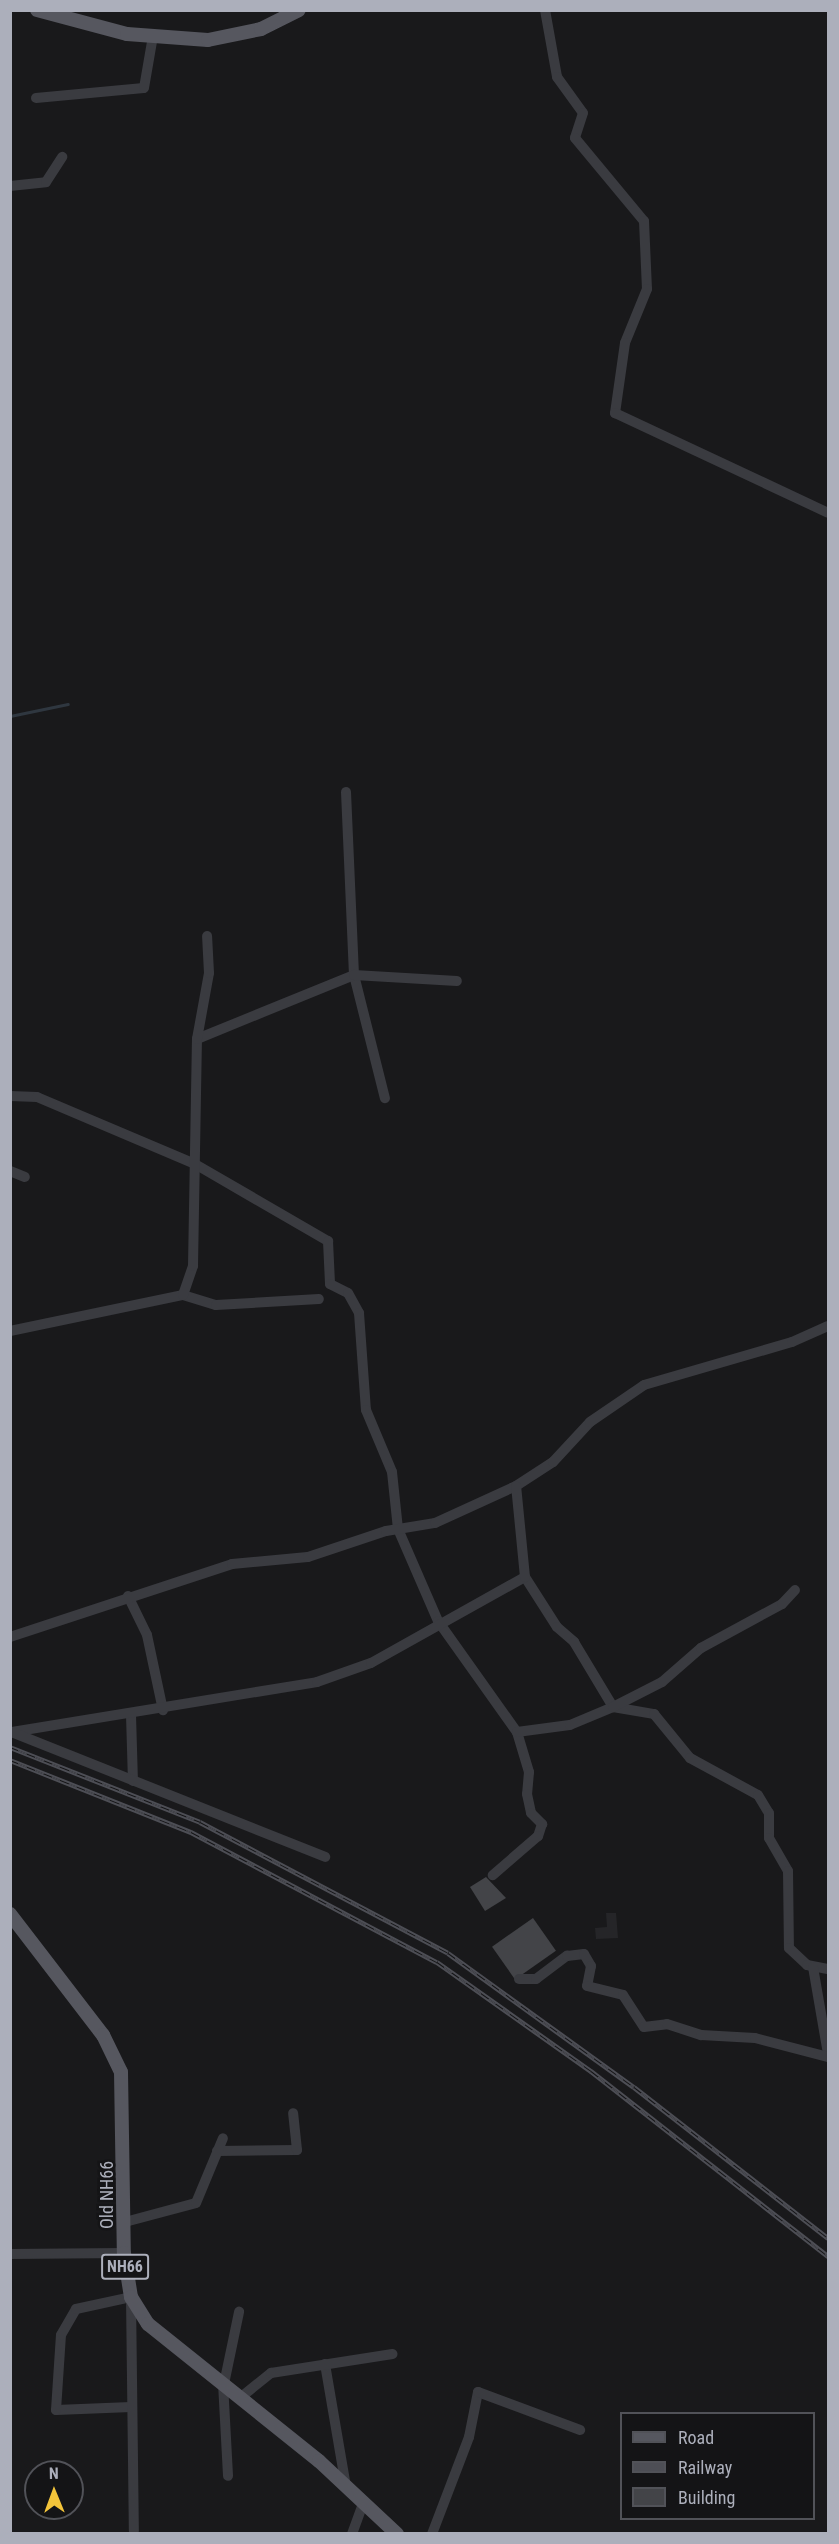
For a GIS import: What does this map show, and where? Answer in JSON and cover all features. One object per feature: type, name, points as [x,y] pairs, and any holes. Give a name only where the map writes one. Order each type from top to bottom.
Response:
[{"type":"main road","points":[[37,10],[60,20],[153,36],[208,40],[261,29],[299,10]]},
{"type":"main road","name":"Old NH66","points":[[10,1914],[103,2035],[121,2072],[124,2253],[131,2297],[148,2324],[240,2398],[397,2534]]},
{"type":"street","points":[[545,10],[558,77],[583,112],[575,138],[644,221],[647,289],[625,343],[615,413],[828,513]]},
{"type":"street","points":[[36,98],[144,88],[153,36]]},
{"type":"street","points":[[10,186],[46,182],[62,157]]},
{"type":"street","points":[[346,792],[354,975],[385,1098]]},
{"type":"street","points":[[183,1295],[194,1266],[197,1039],[209,973],[207,936]]},
{"type":"street","points":[[197,1039],[354,975],[457,981]]},
{"type":"street","points":[[10,1096],[37,1097],[195,1164],[328,1241],[330,1284],[348,1293],[359,1313],[366,1410],[392,1472],[398,1529],[438,1621],[517,1732],[530,1772],[531,1813],[542,1824],[538,1836],[493,1875]]},
{"type":"street","points":[[10,1171],[25,1177]]},
{"type":"street","points":[[10,1331],[183,1295],[216,1305],[319,1299]]},
{"type":"street","points":[[10,1637],[128,1596],[232,1564],[308,1557],[398,1529],[435,1523],[516,1486],[554,1462],[618,1399],[644,1385],[792,1342],[828,1326]]},
{"type":"street","points":[[516,1486],[525,1577],[557,1627],[574,1641],[614,1707],[654,1714],[690,1758],[758,1795],[769,1813],[769,1838],[788,1871],[789,1948],[813,1966],[828,1969]]},
{"type":"street","points":[[11,1732],[163,1710],[317,1682],[371,1663],[438,1621],[495,1598],[525,1577]]},
{"type":"street","points":[[517,1732],[570,1725],[614,1707],[662,1682],[701,1648],[782,1604],[795,1590]]},
{"type":"street","points":[[128,1596],[147,1635],[163,1710]]},
{"type":"street","points":[[131,1715],[132,1781]]},
{"type":"street","points":[[11,1732],[325,1857]]},
{"type":"street","points":[[519,1979],[536,1979],[567,1956],[584,1954],[591,1966],[587,1986],[623,1995],[644,2027],[667,2024],[701,2035],[755,2038],[828,2056],[813,1966]]},
{"type":"street","points":[[217,2151],[297,2150],[293,2113]]},
{"type":"street","points":[[125,2222],[196,2203],[223,2138]]},
{"type":"street","points":[[10,2254],[124,2253]]},
{"type":"street","points":[[131,2407],[56,2410],[67,2320],[89,2303],[131,2297],[131,2407],[136,2422],[134,2531]]},
{"type":"street","points":[[228,2476],[223,2384],[239,2312]]},
{"type":"street","points":[[240,2398],[271,2373],[393,2354]]},
{"type":"street","points":[[325,2364],[346,2488]]},
{"type":"street","points":[[432,2534],[469,2437],[478,2392],[580,2430]]},
{"type":"street","points":[[352,2534],[363,2503]]},
{"type":"shaded area","points":[[606,1913],[616,1913],[618,1938],[596,1939],[595,1928],[607,1927]]},
{"type":"building","points":[[486,1877],[506,1898],[485,1911],[470,1887]]},
{"type":"building","points":[[533,1918],[556,1951],[515,1979],[492,1947]]},
{"type":"waterway","points":[[10,716],[68,704]]},
{"type":"railway","points":[[10,1747],[200,1822],[448,1953],[634,2087],[828,2238]]},
{"type":"railway","points":[[10,1760],[191,1832],[437,1962],[591,2071],[828,2256]]}]
